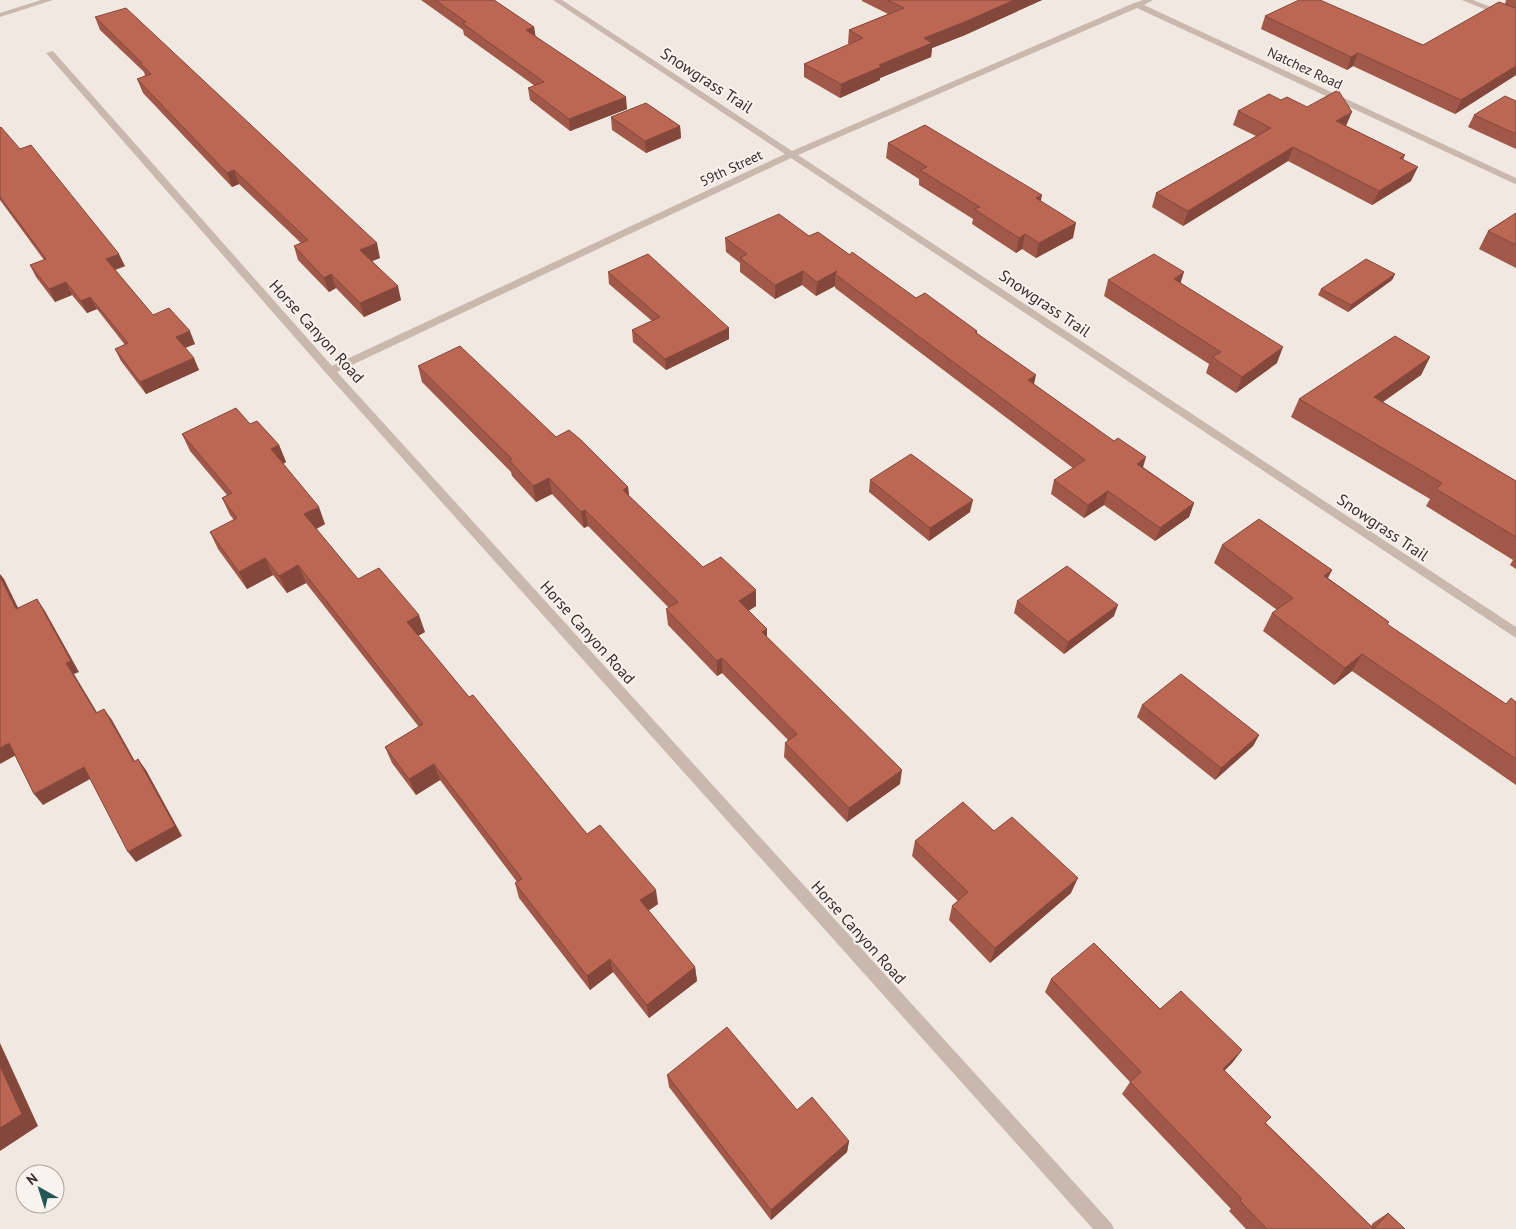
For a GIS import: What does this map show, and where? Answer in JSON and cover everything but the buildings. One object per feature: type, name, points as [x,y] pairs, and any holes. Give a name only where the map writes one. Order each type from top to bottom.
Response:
[{"type":"street","points":[[0,15],[48,0]]},
{"type":"street","name":"Snowgrass Trail","points":[[557,0],[1516,632]]},
{"type":"street","name":"59th Street","points":[[330,371],[793,154],[1149,0]]},
{"type":"street","points":[[1466,0],[1516,20]]},
{"type":"street","name":"Natchez Road","points":[[1137,5],[1516,181]]},
{"type":"street","name":"Horse Canyon Road","points":[[50,53],[330,371],[1105,1229]]}]
